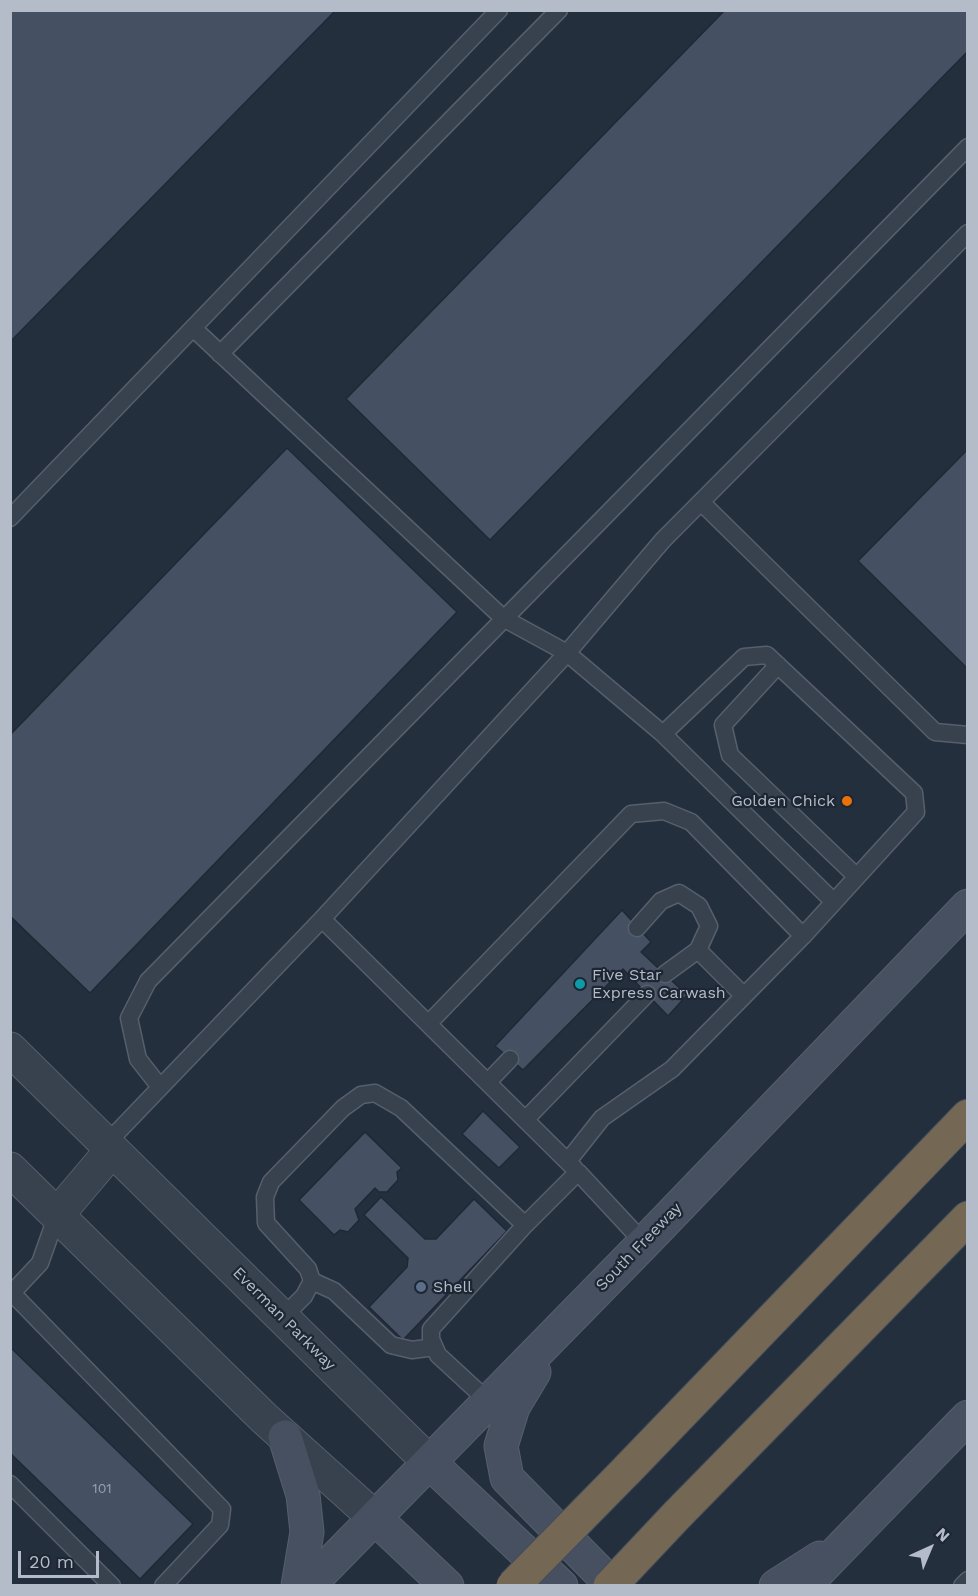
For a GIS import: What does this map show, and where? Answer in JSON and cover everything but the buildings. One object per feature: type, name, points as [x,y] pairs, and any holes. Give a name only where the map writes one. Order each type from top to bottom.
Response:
[{"type":"highway","points":[[513,1586],[968,1116]]},
{"type":"highway","points":[[612,1586],[677,1515],[968,1218]]},
{"type":"main road","name":"South Freeway","points":[[308,1586],[558,1332],[968,906]]},
{"type":"main road","points":[[558,1332],[513,1407],[501,1446],[507,1478],[612,1586]]},
{"type":"main road","points":[[804,1586],[968,1416]]},
{"type":"main road","points":[[285,1437],[303,1495],[307,1532],[298,1586]]},
{"type":"main road","name":"Everman Parkway","points":[[430,1463],[561,1586]]},
{"type":"main road","points":[[375,1518],[447,1586]]},
{"type":"main road","points":[[776,1586],[847,1542]]},
{"type":"street","name":"Everman Parkway","points":[[10,1050],[430,1463]]},
{"type":"street","points":[[57,1215],[109,1147]]},
{"type":"street","points":[[10,1169],[285,1437],[375,1518]]},
{"type":"lane","points":[[10,518],[499,10]]},
{"type":"lane","points":[[220,354],[559,10]]},
{"type":"lane","points":[[160,1087],[138,1059],[129,1018],[148,981],[968,147]]},
{"type":"lane","points":[[109,1147],[160,1087],[322,919],[567,653],[663,540],[968,233]]},
{"type":"lane","points":[[194,328],[503,618],[567,653],[663,734],[834,902]]},
{"type":"lane","points":[[701,502],[935,732],[968,735]]},
{"type":"lane","points":[[489,1402],[438,1355],[431,1329],[438,1318],[525,1225],[573,1166],[602,1118],[672,1069],[803,936],[916,812],[914,793],[767,655],[744,657],[663,734]]},
{"type":"lane","points":[[778,665],[723,725],[730,755],[857,877]]},
{"type":"lane","points":[[429,1023],[631,814],[664,811],[691,822],[803,936]]},
{"type":"lane","points":[[638,928],[661,901],[679,893],[699,906],[708,926],[698,950],[665,975]]},
{"type":"lane","points":[[322,919],[573,1166],[644,1243]]},
{"type":"lane","points":[[698,950],[744,996]]},
{"type":"lane","points":[[526,1119],[647,994]]},
{"type":"lane","points":[[488,1082],[510,1059]]},
{"type":"lane","points":[[282,1318],[304,1296],[312,1281],[308,1269],[266,1223],[265,1197],[271,1182],[343,1108],[361,1095],[375,1094],[388,1098],[401,1108],[525,1225]]},
{"type":"lane","points":[[57,1215],[40,1263],[11,1294],[222,1509],[220,1525],[163,1586]]},
{"type":"lane","points":[[312,1281],[334,1291],[391,1345],[412,1350],[434,1347]]},
{"type":"lane","points":[[10,1484],[112,1586]]},
{"type":"lane","points":[[962,1586],[968,1580]]},
{"type":"place","name":"Golden Chick","points":[[847,801]]},
{"type":"place","name":"Five Star Express Carwash","points":[[580,984]]},
{"type":"place","name":"Shell","points":[[421,1287]]}]
